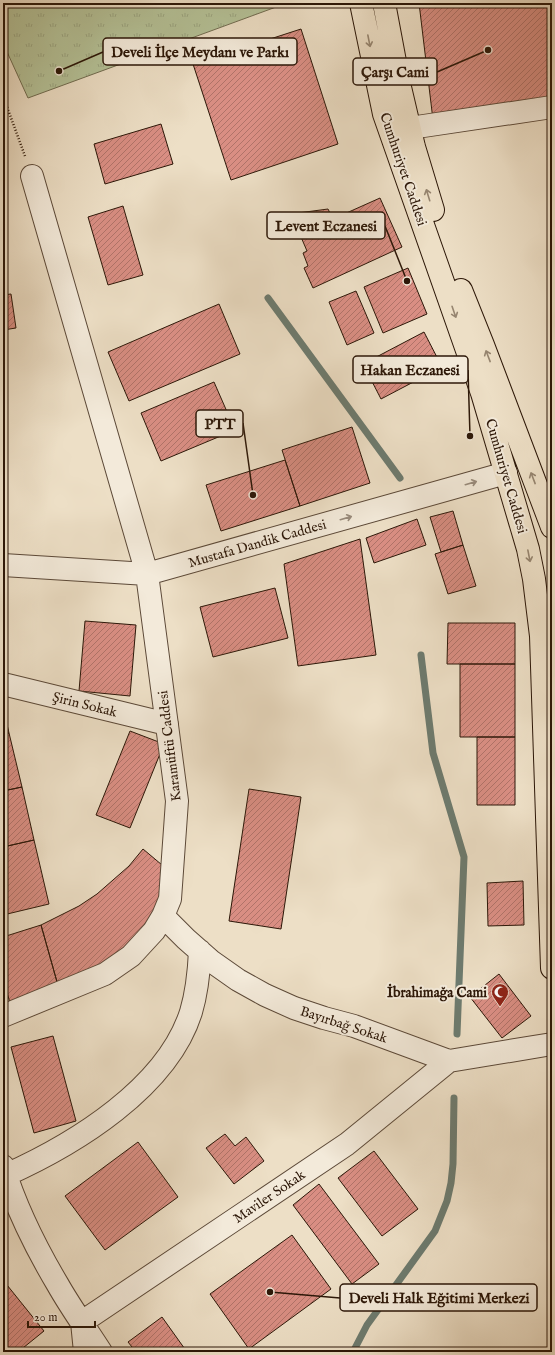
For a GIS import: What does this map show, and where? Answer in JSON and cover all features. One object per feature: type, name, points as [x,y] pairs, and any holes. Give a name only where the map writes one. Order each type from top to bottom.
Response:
[{"type":"main road","name":"Cumhuriyet Caddesi","points":[[361,3],[384,114],[482,393],[528,549],[541,636],[552,968]]},
{"type":"main road","name":"Cumhuriyet Caddesi","points":[[384,3],[399,83],[429,197],[445,247],[552,528]]},
{"type":"street","points":[[410,128],[552,107]]},
{"type":"street","name":"Karamüftü Caddesi","points":[[3,1016],[105,974],[131,956],[154,931],[163,916],[170,899],[177,802],[147,574],[32,176]]},
{"type":"street","name":"Mustafa Dandik Caddesi","points":[[3,565],[147,574],[506,473]]},
{"type":"street","name":"Şirin Sokak","points":[[3,684],[167,724]]},
{"type":"street","name":"Bayırbağ Sokak","points":[[163,916],[211,961],[238,980],[265,995],[294,1008],[354,1026],[449,1061],[552,1044]]},
{"type":"street","points":[[101,1352],[58,1287],[38,1250],[20,1212],[4,1171],[34,1162],[86,1132],[137,1091],[161,1067],[183,1032],[191,1013],[196,993],[200,952]]},
{"type":"street","name":"Maviler Sokak","points":[[82,1322],[347,1144],[449,1061]]},
{"type":"street","points":[[82,1322],[85,1352]]},
{"type":"path","points":[[3,96],[32,176]]},
{"type":"green space","points":[[3,3],[287,3],[28,98],[3,43]]},
{"type":"building","points":[[419,3],[552,3],[552,97],[433,120]]},
{"type":"building","points":[[301,29],[338,144],[231,180],[193,64]]},
{"type":"building","points":[[161,124],[173,164],[105,184],[94,144]]},
{"type":"building","points":[[380,198],[402,247],[313,288],[304,268],[308,266],[303,253],[307,251],[298,230],[305,227],[298,213],[328,209],[333,219]]},
{"type":"building","points":[[123,206],[143,275],[108,285],[88,217]]},
{"type":"building","points":[[408,268],[427,314],[383,333],[364,287]]},
{"type":"building","points":[[356,291],[374,333],[347,345],[329,302]]},
{"type":"building","points":[[11,294],[16,328],[3,330],[3,295]]},
{"type":"building","points":[[219,304],[240,354],[129,401],[108,352]]},
{"type":"building","points":[[424,332],[442,367],[381,399],[363,364]]},
{"type":"building","points":[[214,382],[235,430],[161,461],[141,413]]},
{"type":"building","points":[[352,427],[370,483],[300,506],[282,450]]},
{"type":"building","points":[[285,460],[300,506],[221,531],[206,485]]},
{"type":"building","points":[[453,511],[463,545],[441,552],[430,517]]},
{"type":"building","points":[[417,519],[426,545],[374,563],[366,538]]},
{"type":"building","points":[[360,539],[376,655],[298,666],[284,564]]},
{"type":"building","points":[[463,545],[476,586],[448,594],[435,554]]},
{"type":"building","points":[[275,588],[288,638],[213,657],[200,607]]},
{"type":"building","points":[[85,621],[136,625],[130,696],[79,691]]},
{"type":"building","points":[[448,623],[515,623],[515,664],[447,664]]},
{"type":"building","points":[[460,664],[515,664],[515,737],[460,737]]},
{"type":"building","points":[[3,707],[9,733],[3,734]]},
{"type":"building","points":[[130,731],[164,744],[130,828],[96,815]]},
{"type":"building","points":[[9,733],[22,787],[3,791],[3,734]]},
{"type":"building","points":[[477,737],[515,737],[515,805],[477,805]]},
{"type":"building","points":[[22,787],[34,840],[3,847],[3,791]]},
{"type":"building","points":[[249,789],[301,797],[281,929],[229,921]]},
{"type":"building","points":[[34,840],[49,904],[3,915],[3,847]]},
{"type":"building","points":[[143,849],[168,870],[162,891],[153,912],[142,930],[113,961],[59,989],[41,925],[79,906],[97,894],[129,866]]},
{"type":"building","points":[[523,881],[524,925],[488,926],[487,883]]},
{"type":"building","points":[[41,925],[59,989],[10,1003],[3,978],[3,937]]},
{"type":"building","name":"İbrahimağa Cami","points":[[499,974],[531,1016],[502,1038],[470,997]]},
{"type":"building","points":[[53,1036],[76,1121],[34,1133],[11,1047]]},
{"type":"building","points":[[225,1134],[235,1146],[246,1137],[264,1161],[234,1184],[206,1148]]},
{"type":"building","points":[[138,1142],[178,1197],[105,1250],[65,1196]]},
{"type":"building","points":[[374,1151],[418,1209],[382,1236],[338,1178]]},
{"type":"building","points":[[319,1184],[379,1264],[352,1284],[293,1205]]},
{"type":"building","points":[[292,1235],[331,1289],[249,1349],[210,1294]]},
{"type":"building","points":[[3,1280],[44,1331],[18,1352],[3,1352]]},
{"type":"building","points":[[162,1317],[187,1352],[136,1352],[128,1342]]},
{"type":"waterway","points":[[268,298],[400,478]]},
{"type":"waterway","points":[[421,655],[433,753],[464,857],[457,1034]]},
{"type":"waterway","points":[[353,1352],[367,1325],[435,1231],[447,1201],[453,1164],[454,1098]]},
{"type":"place","name":"Çarşı Cami","points":[[488,50]]},
{"type":"place","name":"Develi İlçe Meydanı ve Parkı","points":[[59,71]]},
{"type":"place","name":"Levent Eczanesi","points":[[407,281]]},
{"type":"place","name":"Hakan Eczanesi","points":[[470,436]]},
{"type":"place","name":"PTT","points":[[253,495]]},
{"type":"place","name":"İbrahimağa Cami","points":[[500,1007]]},
{"type":"place","name":"Develi Halk Eğitimi Merkezi","points":[[270,1292]]}]
